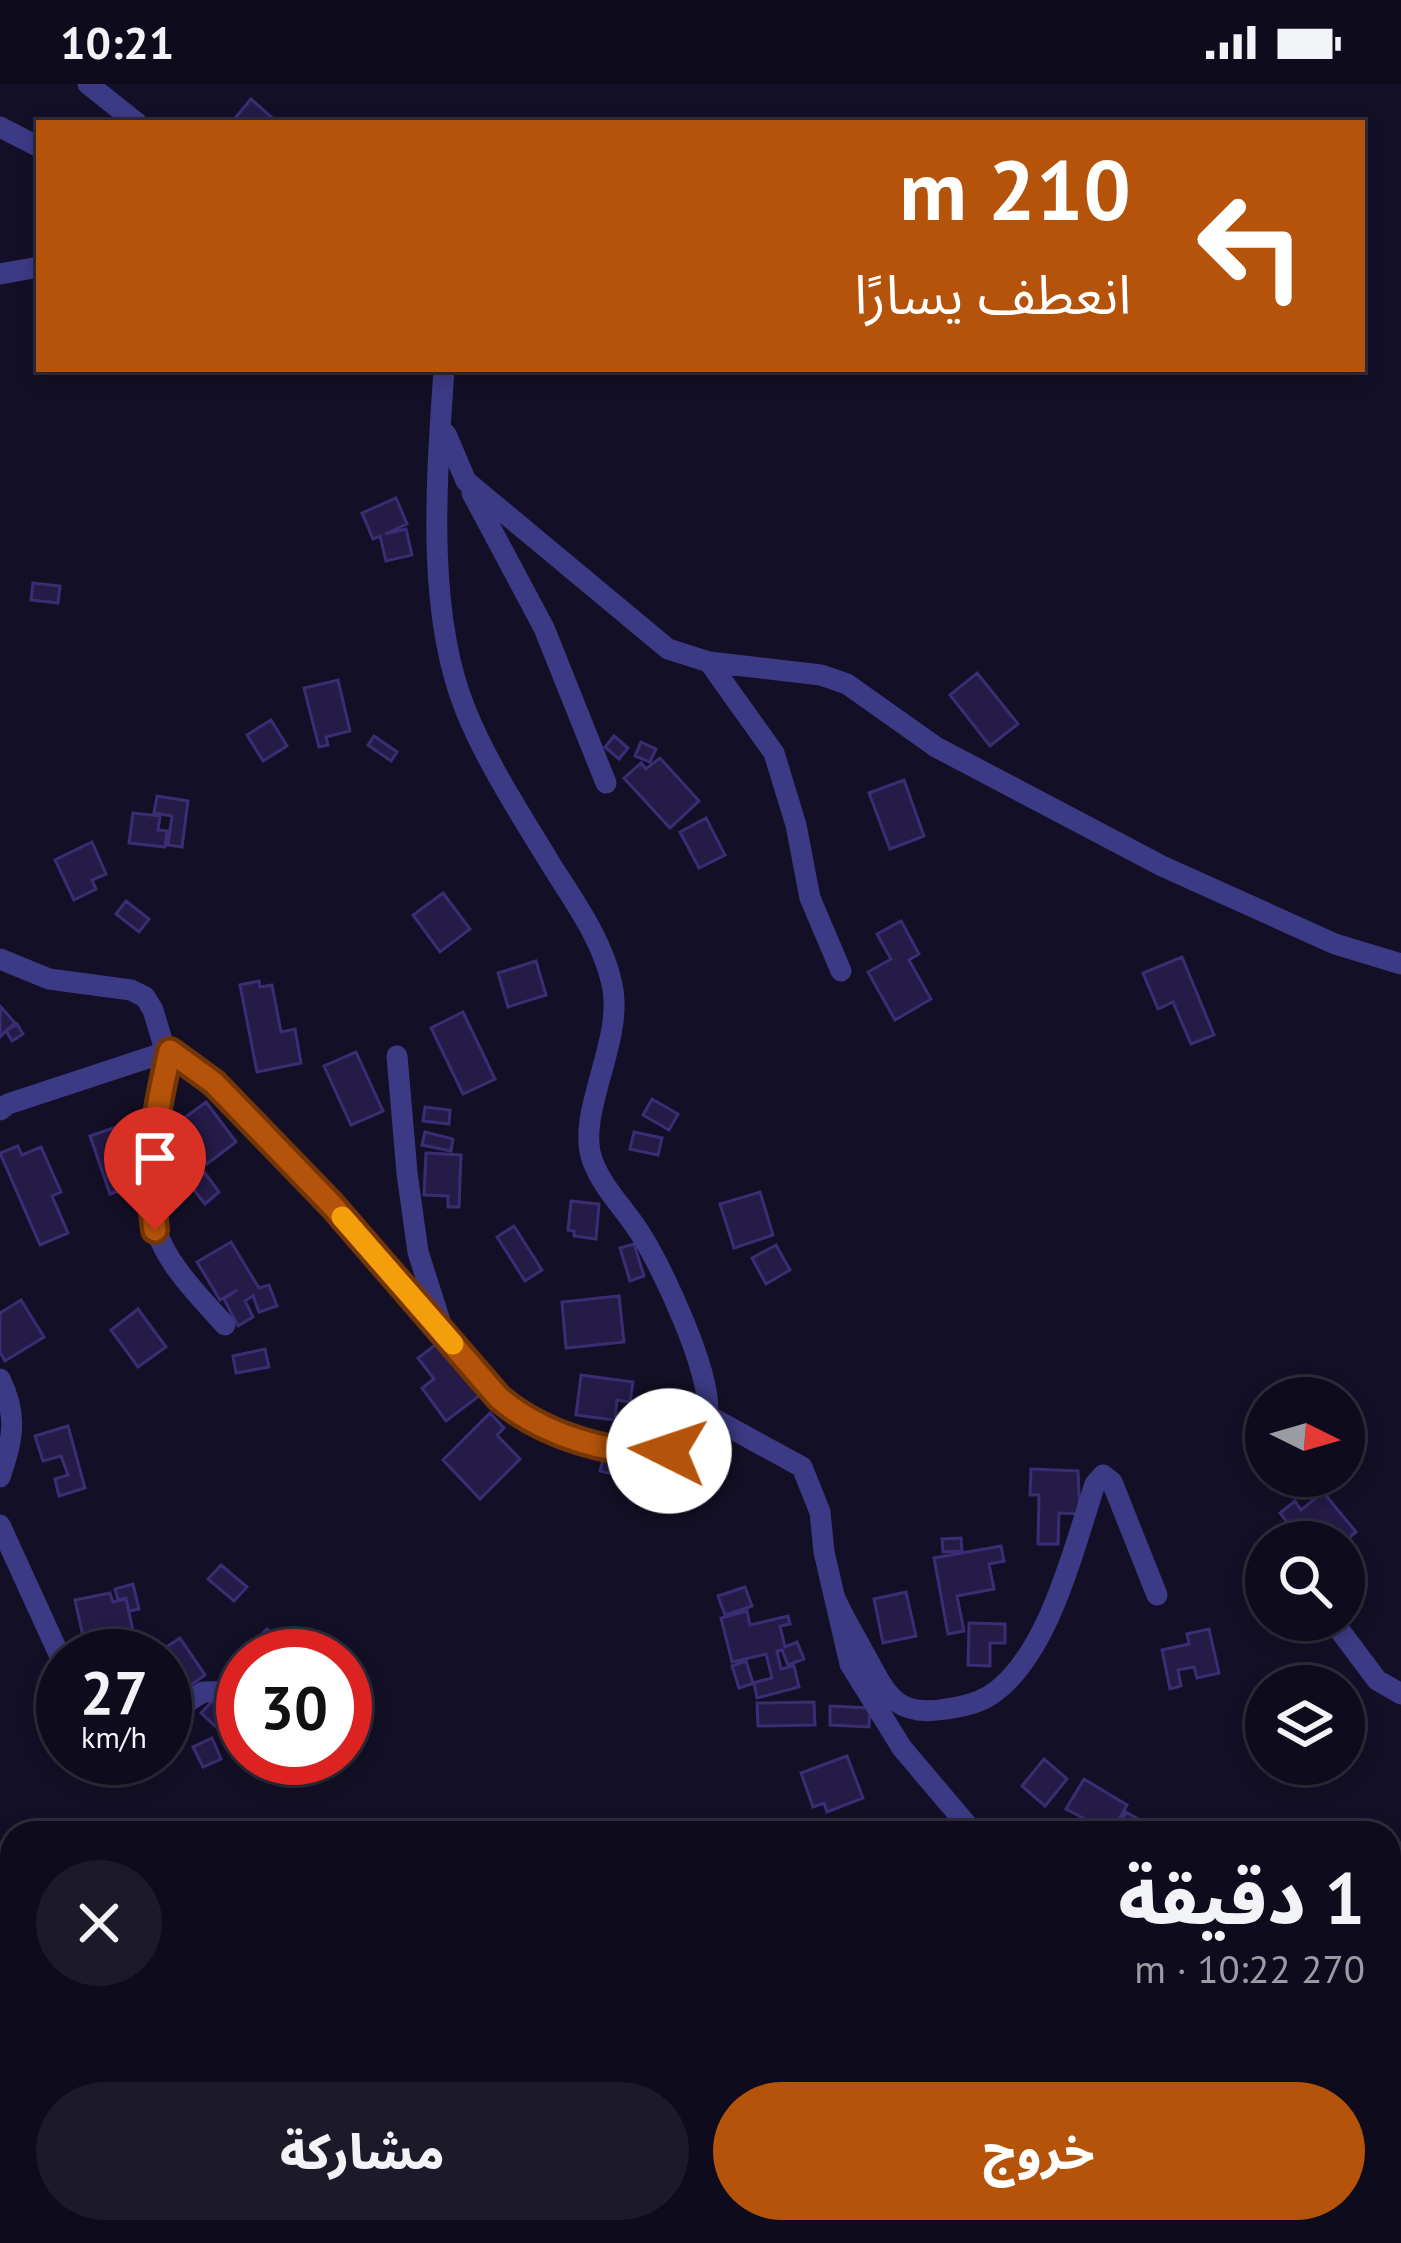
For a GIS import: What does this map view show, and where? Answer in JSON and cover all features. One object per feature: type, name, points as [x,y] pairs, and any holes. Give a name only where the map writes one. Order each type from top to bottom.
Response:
[{"type":"street","points":[[88,84],[133,120]]},
{"type":"street","points":[[0,127],[36,145]]},
{"type":"street","points":[[0,274],[36,268]]},
{"type":"street","points":[[167,1050],[229,1098],[332,1205],[499,1398],[519,1415],[544,1427],[648,1454],[682,1446],[698,1433],[707,1415],[706,1381],[698,1354],[641,1233],[610,1194],[588,1148],[588,1130],[607,1061],[614,988],[588,923],[466,712],[444,637],[437,591],[444,372]]},
{"type":"street","points":[[440,422],[466,482],[544,628],[606,782]]},
{"type":"street","points":[[466,482],[668,649],[709,662],[820,675],[847,684],[922,739],[1162,866],[1335,944],[1401,964]]},
{"type":"street","points":[[709,662],[774,753],[796,825],[810,898],[842,971]]},
{"type":"street","points":[[0,959],[50,979],[131,990],[153,1010],[167,1050],[148,1181],[155,1230],[186,1281],[224,1325]]},
{"type":"street","points":[[0,1110],[167,1050]]},
{"type":"street","points":[[398,1056],[418,1252],[444,1333]]},
{"type":"street","points":[[0,1379],[14,1418],[12,1444],[0,1477]]},
{"type":"street","points":[[707,1415],[802,1467],[820,1512],[850,1664],[883,1721],[964,1821]]},
{"type":"street","points":[[833,1596],[892,1700],[918,1712],[986,1698],[1028,1656],[1071,1558],[1094,1484],[1103,1475],[1112,1482],[1157,1595]]},
{"type":"street","points":[[0,1525],[47,1629]]},
{"type":"street","points":[[1348,1641],[1377,1680],[1401,1694]]},
{"type":"building","points":[[251,99],[275,120],[234,120]]},
{"type":"building","points":[[396,498],[407,524],[385,534],[406,529],[412,555],[386,561],[380,536],[373,539],[362,513]]},
{"type":"building","points":[[33,583],[60,586],[58,603],[31,600]]},
{"type":"building","points":[[977,673],[1018,724],[990,746],[950,695]]},
{"type":"building","points":[[338,680],[350,731],[326,737],[328,745],[319,747],[304,688]]},
{"type":"building","points":[[271,720],[287,746],[263,761],[247,735]]},
{"type":"building","points":[[374,736],[397,752],[391,761],[368,745]]},
{"type":"building","points":[[614,736],[628,748],[619,759],[605,747]]},
{"type":"building","points":[[641,742],[656,749],[650,762],[635,756]]},
{"type":"building","points":[[660,758],[699,801],[670,828],[624,778],[641,763],[646,769]]},
{"type":"building","points":[[904,780],[924,836],[890,849],[869,793]]},
{"type":"building","points":[[157,796],[188,801],[182,847],[168,845],[172,816],[154,813]]},
{"type":"building","points":[[133,813],[160,816],[158,830],[167,831],[165,847],[129,843]]},
{"type":"building","points":[[706,818],[725,855],[699,868],[680,832]]},
{"type":"building","points":[[92,842],[106,874],[92,880],[96,889],[74,900],[55,860]]},
{"type":"building","points":[[443,893],[470,929],[440,952],[413,915]]},
{"type":"building","points":[[126,901],[149,919],[139,932],[116,914]]},
{"type":"building","points":[[901,921],[919,954],[909,960],[931,999],[895,1020],[868,972],[891,959],[877,934]]},
{"type":"building","points":[[1182,957],[1214,1035],[1191,1044],[1173,1002],[1158,1009],[1143,973]]},
{"type":"building","points":[[536,961],[546,995],[508,1007],[498,973]]},
{"type":"building","points":[[259,981],[260,987],[272,985],[281,1032],[295,1029],[301,1063],[257,1072],[240,985]]},
{"type":"building","points":[[0,1006],[15,1023],[7,1030],[17,1024],[23,1034],[12,1041],[6,1031],[0,1037]]},
{"type":"building","points":[[463,1012],[495,1079],[463,1094],[431,1028]]},
{"type":"building","points":[[356,1052],[383,1111],[351,1125],[324,1066]]},
{"type":"building","points":[[652,1099],[678,1114],[669,1130],[643,1115]]},
{"type":"building","points":[[206,1102],[236,1142],[207,1164],[176,1124]]},
{"type":"building","points":[[425,1107],[450,1110],[449,1124],[423,1121]]},
{"type":"building","points":[[128,1123],[143,1169],[132,1172],[136,1185],[110,1194],[90,1136]]},
{"type":"building","points":[[425,1132],[453,1139],[451,1151],[422,1145]]},
{"type":"building","points":[[634,1132],[662,1138],[658,1155],[630,1149]]},
{"type":"building","points":[[18,1146],[22,1155],[41,1147],[61,1192],[52,1196],[68,1233],[40,1245],[0,1153]]},
{"type":"building","points":[[426,1153],[461,1155],[459,1207],[448,1207],[448,1196],[424,1195]]},
{"type":"building","points":[[205,1173],[219,1192],[205,1204],[190,1185]]},
{"type":"building","points":[[760,1192],[773,1235],[734,1248],[720,1204]]},
{"type":"building","points":[[571,1201],[599,1204],[596,1239],[574,1236],[568,1230]]},
{"type":"building","points":[[514,1226],[542,1270],[525,1281],[497,1237]]},
{"type":"building","points":[[231,1242],[259,1288],[269,1285],[277,1306],[259,1312],[253,1296],[245,1301],[253,1317],[238,1326],[224,1299],[237,1290],[220,1300],[197,1262]]},
{"type":"building","points":[[634,1244],[644,1276],[630,1281],[620,1248]]},
{"type":"building","points":[[776,1245],[790,1270],[766,1284],[752,1258]]},
{"type":"building","points":[[619,1296],[624,1342],[566,1348],[562,1302]]},
{"type":"building","points":[[21,1300],[44,1337],[5,1361],[0,1352],[0,1313]]},
{"type":"building","points":[[138,1309],[166,1347],[138,1367],[111,1330]]},
{"type":"building","points":[[439,1342],[479,1396],[446,1421],[422,1388],[434,1379],[418,1358]]},
{"type":"building","points":[[265,1349],[269,1367],[236,1373],[233,1356]]},
{"type":"building","points":[[581,1375],[633,1382],[630,1402],[617,1400],[615,1420],[576,1415]]},
{"type":"building","points":[[490,1413],[504,1428],[497,1435],[520,1459],[480,1499],[443,1460]]},
{"type":"building","points":[[68,1426],[85,1488],[59,1496],[55,1479],[68,1475],[61,1456],[43,1461],[35,1436]]},
{"type":"building","points":[[604,1456],[633,1463],[629,1478],[600,1471]]},
{"type":"building","points":[[1031,1469],[1078,1471],[1080,1514],[1059,1513],[1058,1544],[1038,1544],[1039,1495],[1030,1495]]},
{"type":"building","points":[[1317,1497],[1327,1497],[1347,1521],[1286,1521],[1280,1513],[1295,1501],[1301,1510]]},
{"type":"building","points":[[961,1538],[962,1551],[943,1552],[942,1539]]},
{"type":"building","points":[[1001,1546],[1004,1561],[989,1564],[994,1589],[957,1596],[964,1631],[948,1634],[934,1558]]},
{"type":"building","points":[[221,1565],[247,1587],[234,1601],[208,1579]]},
{"type":"building","points":[[133,1584],[139,1609],[129,1611],[126,1598],[118,1600],[115,1589]]},
{"type":"building","points":[[745,1587],[752,1606],[725,1615],[718,1596]]},
{"type":"building","points":[[906,1592],[916,1636],[883,1643],[874,1599]]},
{"type":"building","points":[[110,1593],[113,1602],[126,1599],[133,1629],[81,1629],[75,1600]]},
{"type":"building","points":[[747,1611],[750,1625],[788,1616],[790,1624],[780,1626],[785,1647],[797,1642],[804,1659],[788,1665],[782,1650],[777,1651],[781,1669],[794,1666],[799,1687],[757,1698],[754,1683],[739,1688],[732,1666],[746,1661],[753,1683],[772,1678],[766,1654],[732,1662],[721,1618]]},
{"type":"building","points":[[969,1623],[1005,1624],[1005,1643],[990,1643],[990,1666],[968,1665]]},
{"type":"building","points":[[1209,1629],[1219,1673],[1197,1678],[1194,1667],[1178,1670],[1181,1686],[1170,1689],[1162,1650],[1189,1644],[1187,1634]]},
{"type":"building","points":[[192,1656],[205,1675],[192,1684]]},
{"type":"building","points":[[216,1697],[216,1725],[201,1713]]},
{"type":"building","points":[[814,1702],[815,1725],[758,1726],[757,1703]]},
{"type":"building","points":[[830,1706],[870,1708],[869,1727],[830,1725]]},
{"type":"building","points":[[212,1738],[216,1761],[203,1767],[193,1747]]},
{"type":"building","points":[[847,1756],[863,1798],[827,1812],[824,1803],[813,1807],[801,1773]]},
{"type":"building","points":[[1044,1759],[1067,1779],[1045,1806],[1022,1786]]},
{"type":"building","points":[[1084,1779],[1127,1805],[1118,1821],[1088,1821],[1066,1809]]},
{"type":"building","points":[[1126,1812],[1141,1821],[1121,1821]]},
{"type":"slow traffic","points":[[342,1217],[453,1344]]},
{"type":"route","points":[[155,1230],[148,1181],[153,1126],[170,1051],[214,1083],[332,1205],[499,1398],[519,1415],[612,1448],[648,1454],[669,1451]]}]
